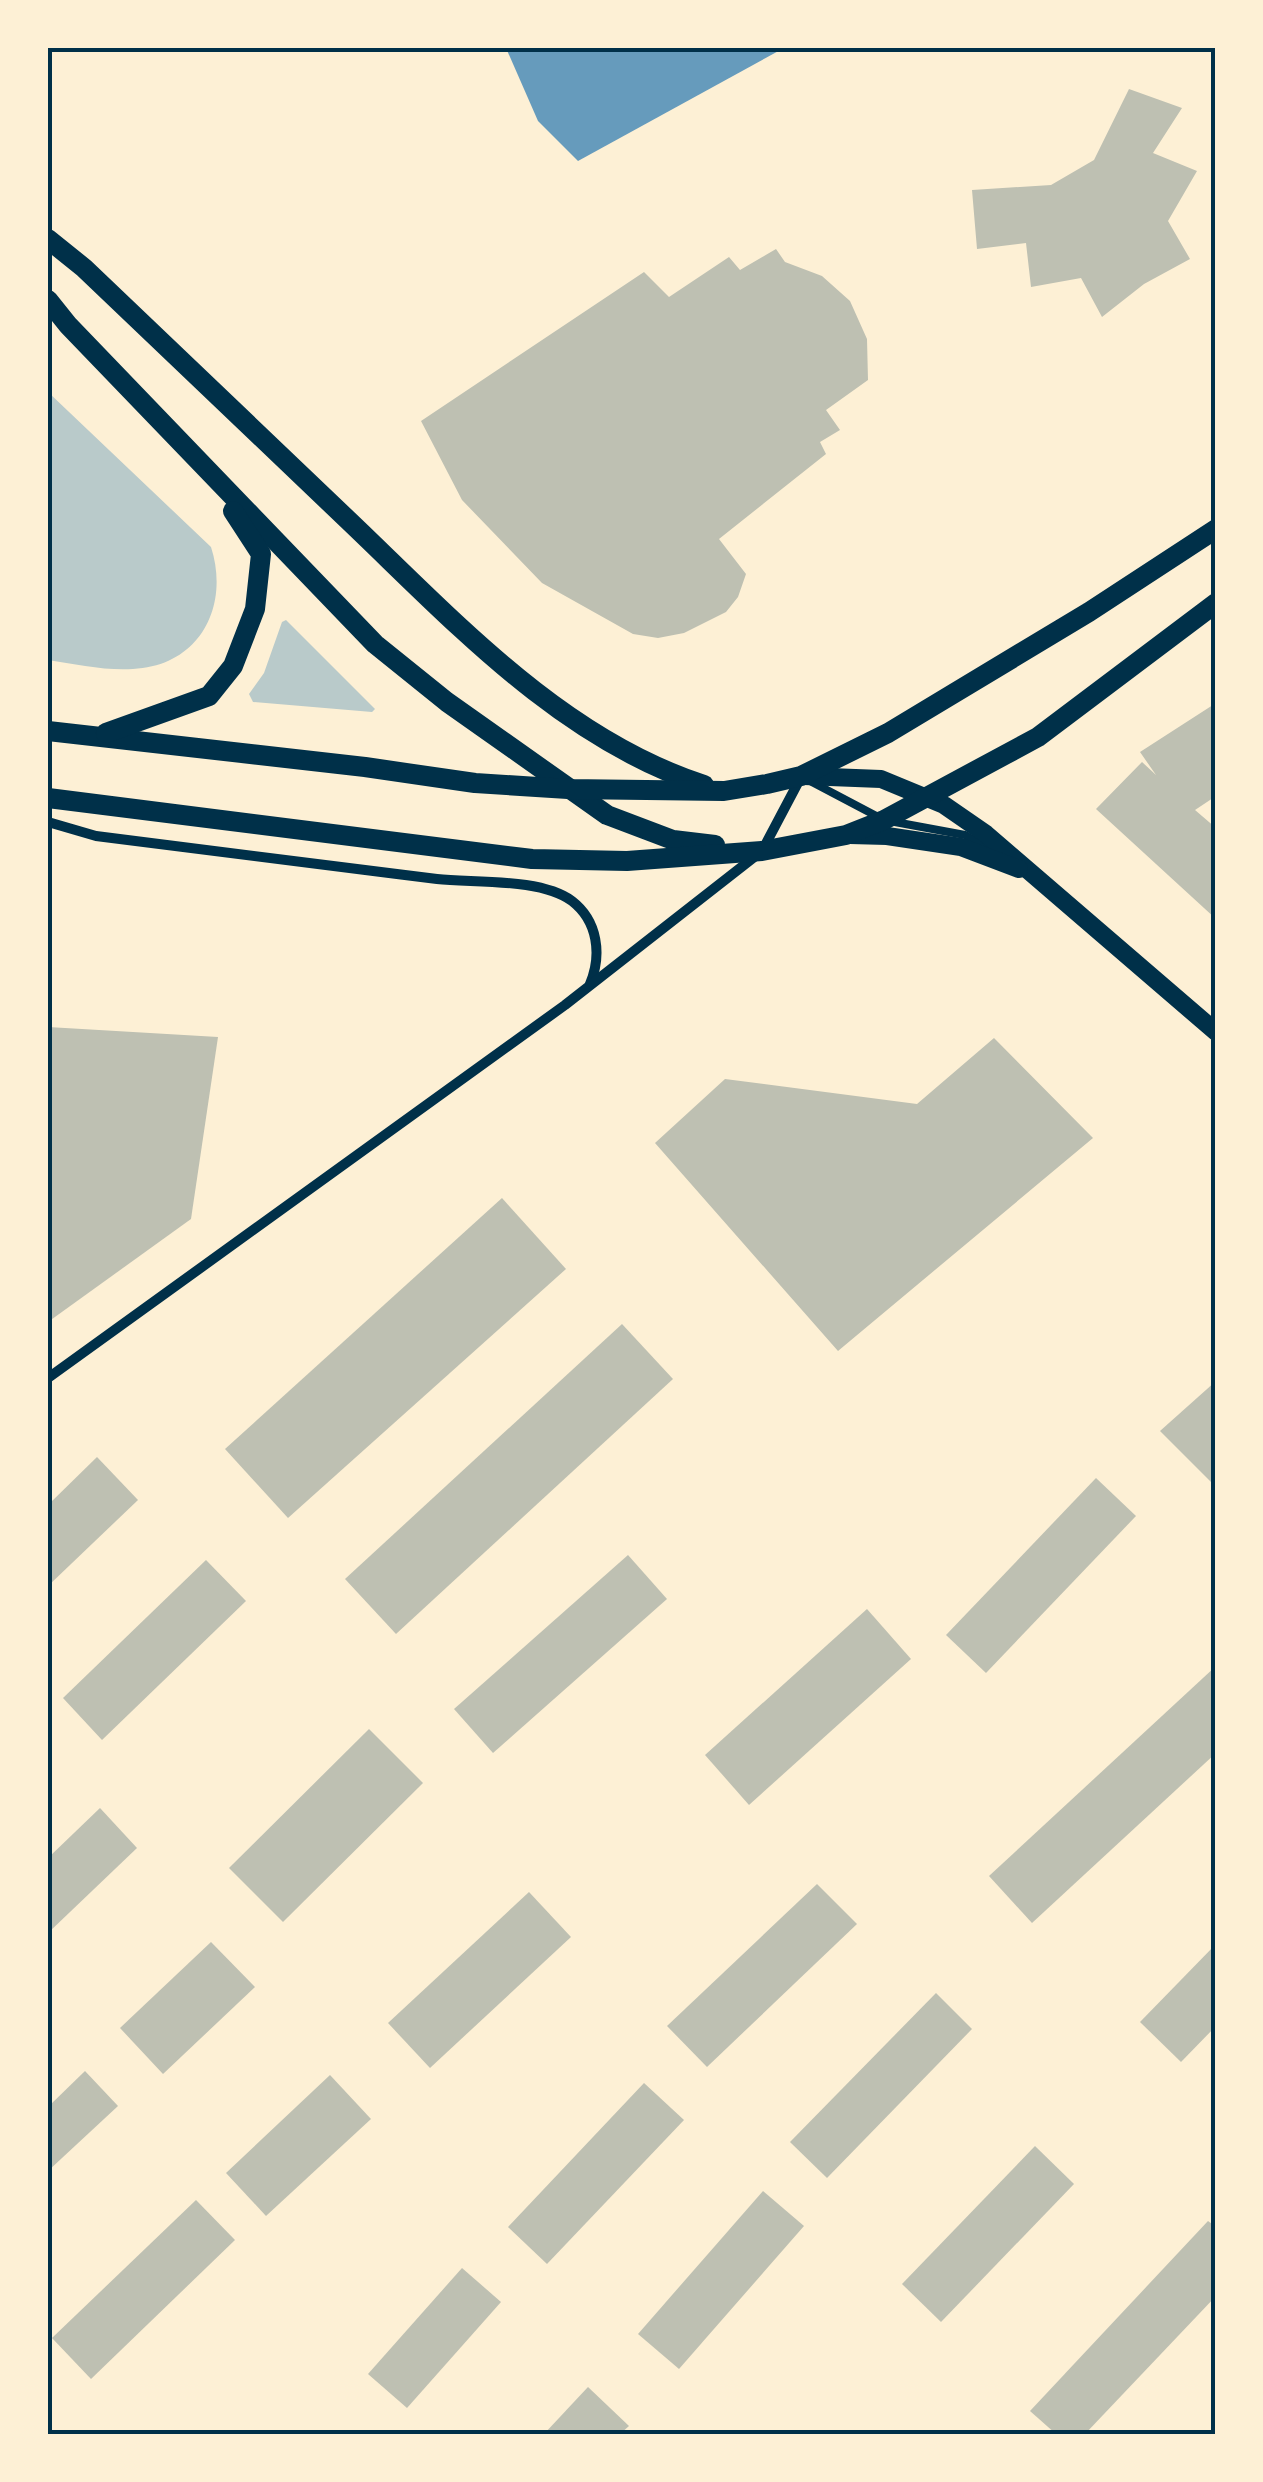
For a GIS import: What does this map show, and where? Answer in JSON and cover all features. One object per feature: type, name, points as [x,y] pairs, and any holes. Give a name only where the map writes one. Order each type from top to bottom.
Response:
[{"type":"main road","points":[[48,239],[84,268],[472,638],[611,745],[661,771],[724,791]]},
{"type":"main road","points":[[48,300],[374,644],[447,702],[608,815],[673,840],[762,852]]},
{"type":"main road","points":[[98,736],[209,696],[233,666],[255,609],[261,554],[211,475]]},
{"type":"main road","points":[[48,730],[365,766],[474,783],[724,791],[802,776],[888,733],[1216,529]]},
{"type":"main road","points":[[48,798],[532,860],[627,860],[762,852],[846,835],[884,820],[1038,736],[1216,603]]},
{"type":"street","points":[[48,1378],[588,987],[762,852],[802,776],[881,780],[944,805],[986,834],[1216,1032]]},
{"type":"street","points":[[48,822],[96,836],[542,889],[570,900],[587,917],[595,934],[596,968],[588,987]]},
{"type":"street","points":[[846,835],[961,846],[1029,872]]},
{"type":"lane","points":[[802,776],[884,820],[965,835],[1029,872]]},
{"type":"shaded area","points":[[48,392],[211,547],[216,569],[212,611],[192,645],[176,657],[133,669],[48,660]]},
{"type":"shaded area","points":[[286,620],[375,709],[372,712],[253,702],[249,694],[264,673]]},
{"type":"water","points":[[506,48],[784,48],[578,161],[538,121]]},
{"type":"building","points":[[1129,89],[1182,108],[1153,153],[1197,171],[1168,221],[1190,259],[1144,284],[1102,317],[1081,278],[1031,287],[1026,243],[977,249],[972,190],[1051,185],[1094,160]]},
{"type":"building","points":[[776,249],[785,262],[822,276],[850,301],[867,339],[868,380],[826,410],[840,430],[820,442],[826,454],[719,539],[746,574],[738,597],[726,612],[684,633],[658,638],[633,634],[542,583],[462,500],[421,421],[644,272],[669,297],[729,257],[740,270]]},
{"type":"building","points":[[1216,703],[1216,796],[1195,810],[1216,828],[1216,919],[1096,809],[1142,762],[1156,775],[1140,752]]},
{"type":"building","points":[[48,1027],[218,1037],[191,1219],[48,1322]]},
{"type":"building","points":[[994,1038],[1093,1138],[838,1351],[655,1143],[725,1079],[917,1104]]},
{"type":"building","points":[[502,1198],[566,1269],[288,1518],[225,1449]]},
{"type":"building","points":[[622,1324],[673,1379],[396,1634],[345,1579]]},
{"type":"building","points":[[1216,1381],[1216,1487],[1160,1431]]},
{"type":"building","points":[[97,1457],[138,1500],[48,1586],[48,1505]]},
{"type":"building","points":[[1096,1478],[1136,1516],[986,1673],[946,1635]]},
{"type":"building","points":[[628,1555],[667,1599],[493,1753],[454,1709]]},
{"type":"building","points":[[206,1560],[246,1601],[102,1740],[63,1698]]},
{"type":"building","points":[[867,1609],[911,1659],[749,1805],[705,1755]]},
{"type":"building","points":[[1216,1666],[1216,1753],[1032,1923],[989,1876]]},
{"type":"building","points":[[369,1729],[423,1783],[283,1922],[229,1868]]},
{"type":"building","points":[[100,1808],[137,1848],[48,1933],[48,1858]]},
{"type":"building","points":[[817,1884],[857,1924],[707,2067],[667,2026]]},
{"type":"building","points":[[529,1892],[571,1937],[430,2068],[388,2023]]},
{"type":"building","points":[[211,1942],[255,1987],[163,2074],[120,2028]]},
{"type":"building","points":[[1216,1944],[1216,2026],[1181,2062],[1140,2022]]},
{"type":"building","points":[[936,1993],[972,2029],[827,2178],[790,2142]]},
{"type":"building","points":[[85,2071],[118,2106],[48,2171],[48,2107]]},
{"type":"building","points":[[330,2075],[371,2119],[266,2216],[226,2173]]},
{"type":"building","points":[[644,2083],[684,2120],[547,2264],[508,2227]]},
{"type":"building","points":[[1035,2146],[1074,2184],[941,2322],[902,2284]]},
{"type":"building","points":[[763,2191],[804,2226],[679,2369],[638,2334]]},
{"type":"building","points":[[196,2200],[235,2240],[91,2379],[52,2338]]},
{"type":"building","points":[[1208,2221],[1216,2227],[1216,2296],[1085,2434],[1056,2434],[1030,2411]]},
{"type":"building","points":[[462,2268],[501,2302],[407,2408],[368,2374]]},
{"type":"building","points":[[588,2387],[629,2426],[620,2434],[544,2434]]}]
